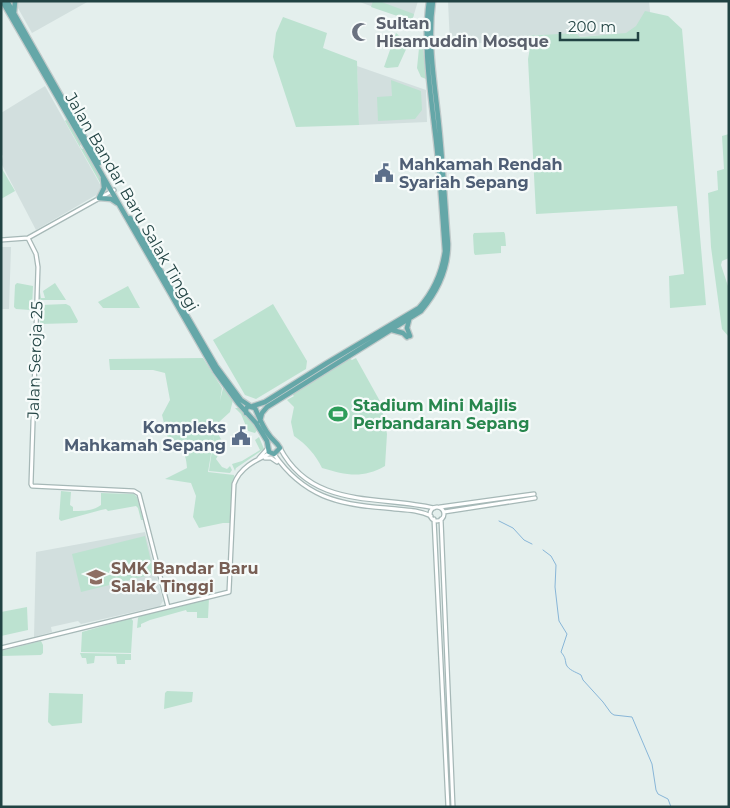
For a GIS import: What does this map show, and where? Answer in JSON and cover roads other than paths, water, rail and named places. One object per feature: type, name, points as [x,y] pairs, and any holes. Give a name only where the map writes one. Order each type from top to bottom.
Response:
[{"type":"main road","name":"Jalan Bandar Baru Salak Tinggi","points":[[2,1],[103,176],[113,190],[165,286],[215,371],[259,428],[273,454]]},
{"type":"main road","name":"Jalan Bandar Baru Salak Tinggi","points":[[7,1],[113,190],[216,366],[241,400],[252,406]]},
{"type":"main road","points":[[246,413],[246,409],[265,402],[419,308],[437,283],[446,251],[426,50],[426,25],[429,1]]},
{"type":"main road","points":[[260,422],[262,413],[267,407],[421,311],[432,298],[440,283],[448,258],[440,128],[431,52],[430,23],[433,1]]},
{"type":"main road","points":[[14,13],[15,2]]},
{"type":"main road","points":[[103,176],[104,188],[99,198],[112,198],[120,205]]},
{"type":"main road","points":[[392,330],[408,336],[409,319]]},
{"type":"main road","points":[[349,350],[352,355]]},
{"type":"main road","points":[[252,406],[271,438],[278,443],[280,448],[273,454]]},
{"type":"street","points":[[1,240],[28,238],[113,190]]},
{"type":"street","name":"Jalan Seroja 25","points":[[28,238],[36,254],[38,279],[31,484],[32,486],[134,491],[139,494],[168,607]]},
{"type":"street","points":[[256,460],[268,447]]},
{"type":"street","points":[[280,448],[286,460],[298,473],[322,489],[356,498],[434,508],[535,496],[444,512]]},
{"type":"street","points":[[1,648],[229,592],[234,484],[241,470],[256,460],[273,454],[298,481],[324,497],[351,505],[414,510],[424,512],[432,518],[440,520]]},
{"type":"street","points":[[261,458],[271,458],[282,465]]},
{"type":"street","points":[[440,507],[444,512]]},
{"type":"street","points":[[434,508],[431,511],[448,807]]},
{"type":"street","points":[[444,512],[440,520],[453,807]]},
{"type":"waterway","points":[[499,521],[513,528],[524,540],[532,544]]},
{"type":"waterway","points":[[543,550],[551,556],[556,565],[555,587],[559,621],[567,634],[561,652],[566,664],[570,669],[581,675],[583,680],[611,713],[632,717],[652,764],[656,790],[658,794],[668,799],[671,807]]},
{"type":"place","name":"Sultan Hisamuddin Mosque","points":[[361,32]]},
{"type":"place","name":"Mahkamah Rendah Syariah Sepang","points":[[384,173]]},
{"type":"place","name":"Stadium Mini Majlis Perbandaran Sepang","points":[[338,414]]},
{"type":"place","name":"Kompleks Mahkamah Sepang","points":[[241,436]]},
{"type":"place","name":"SMK Bandar Baru Salak Tinggi","points":[[96,577]]}]
